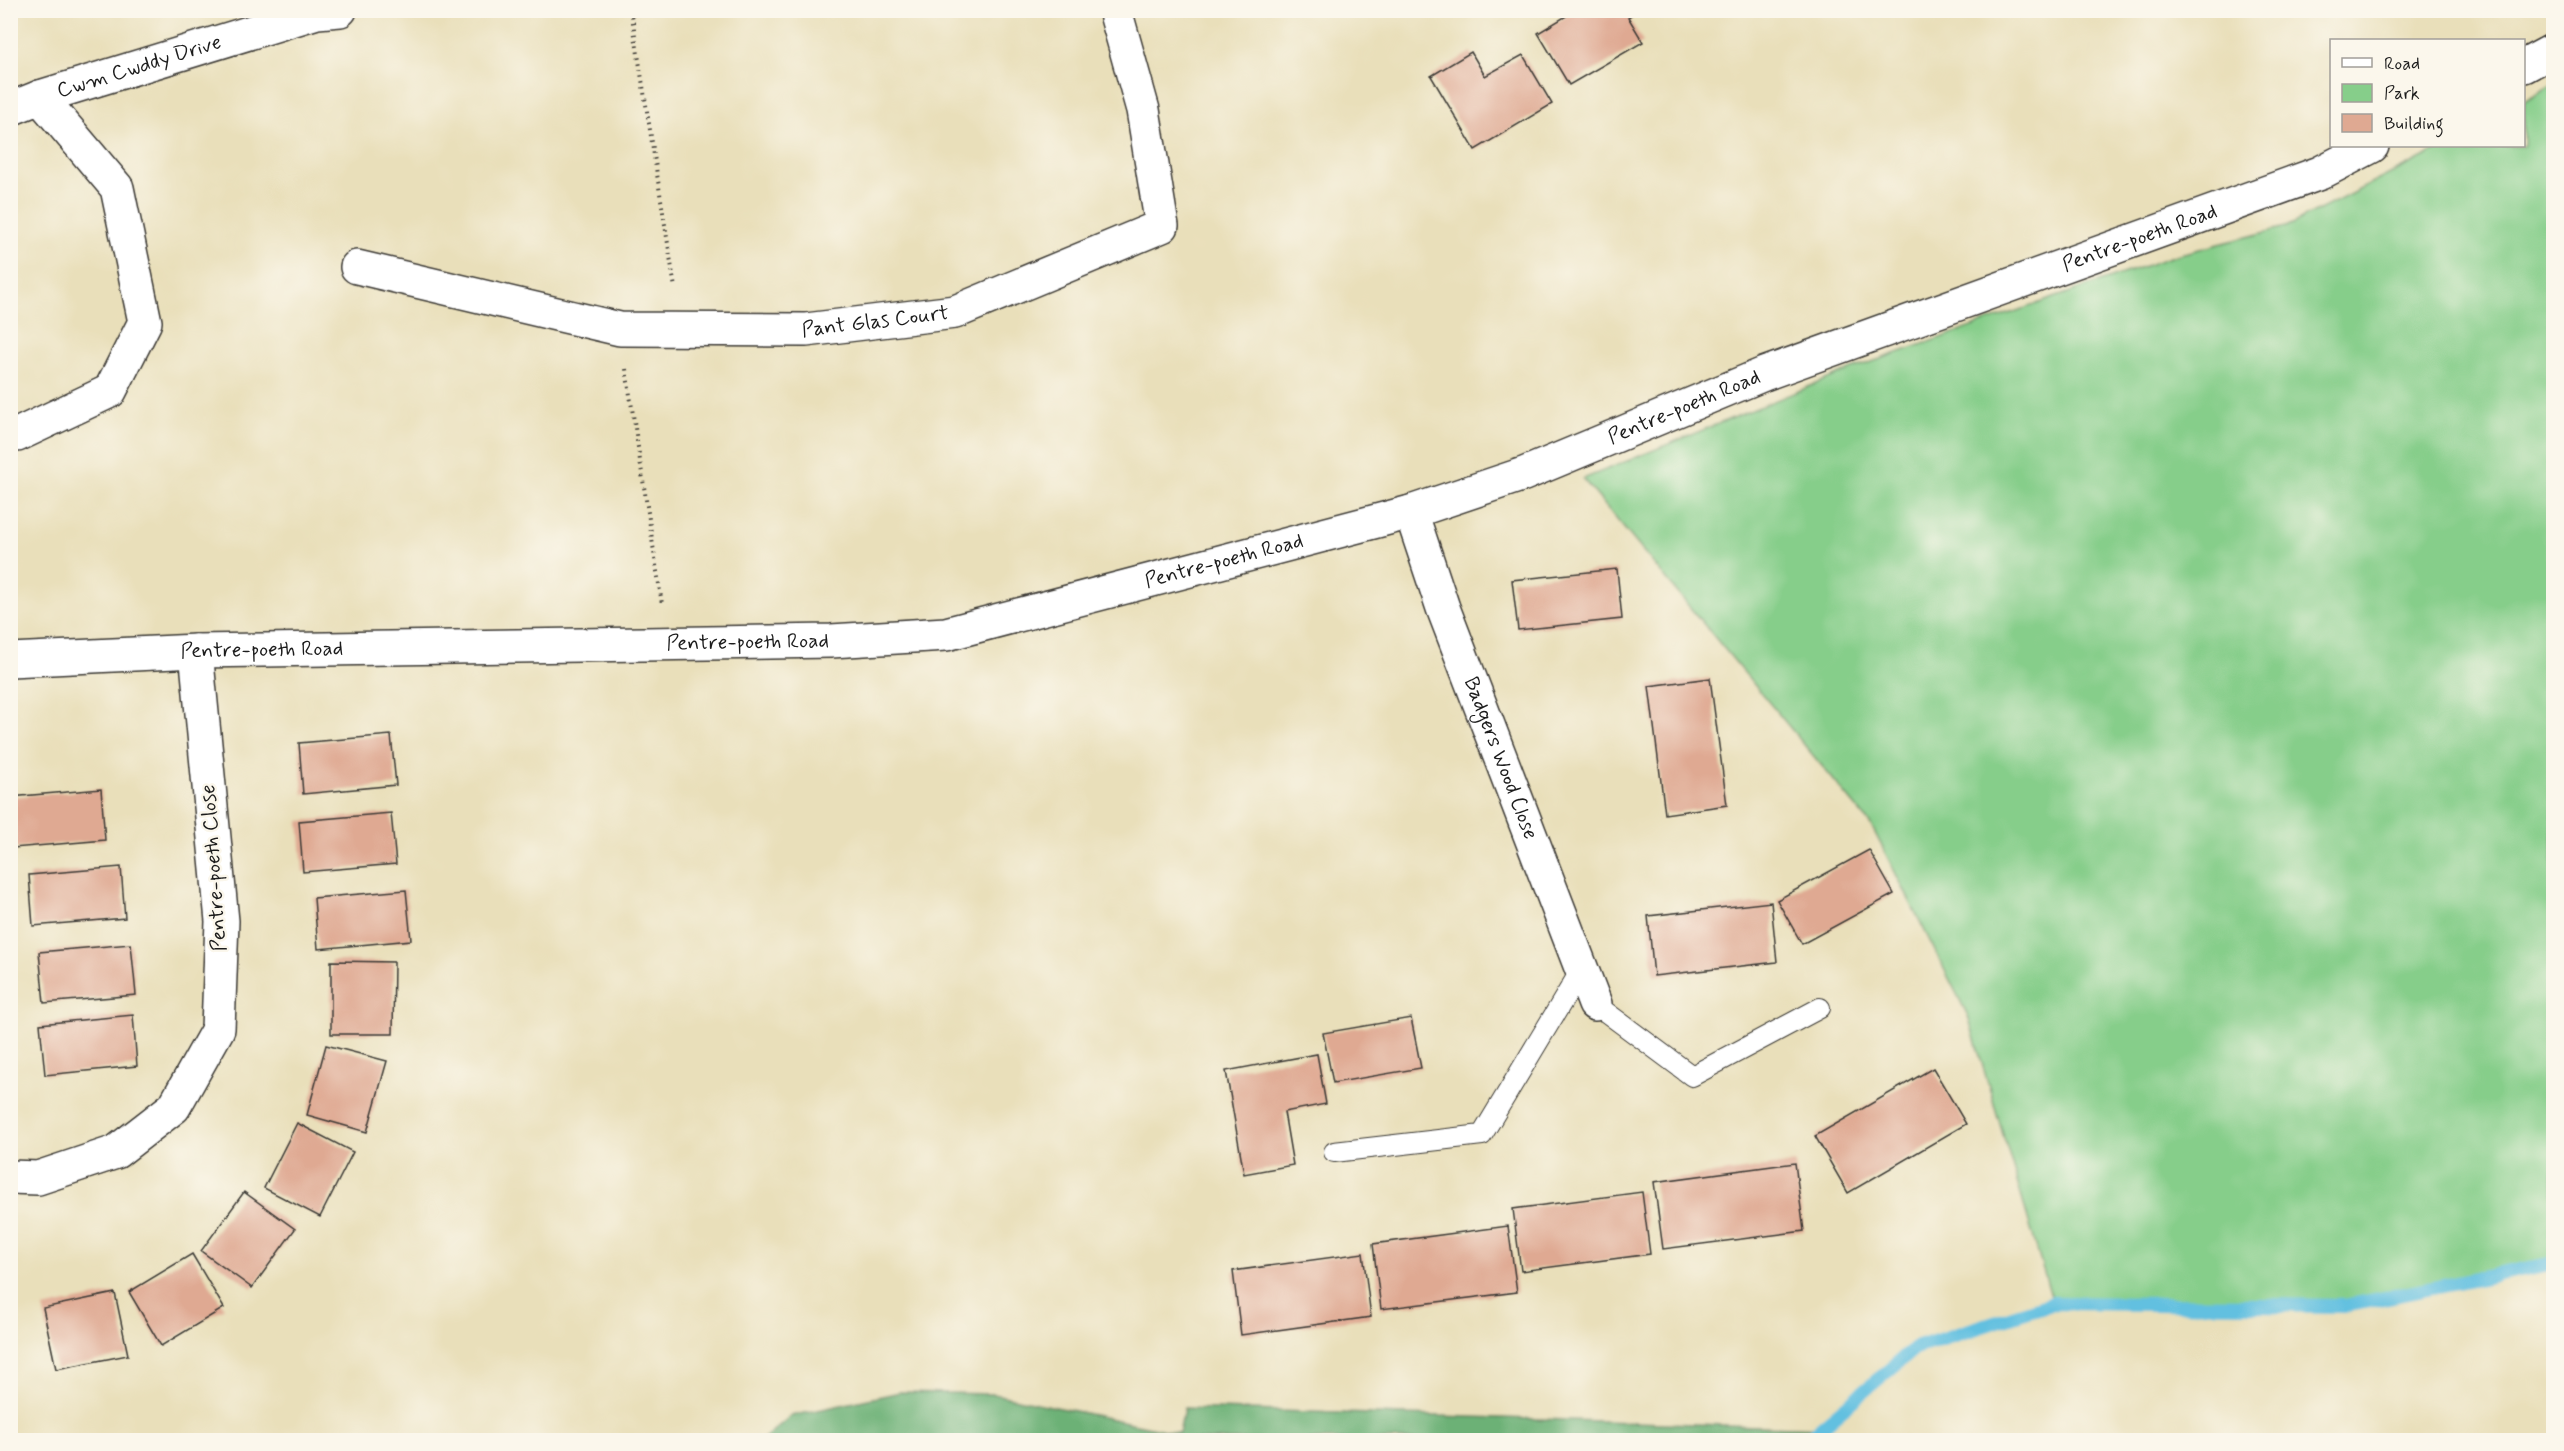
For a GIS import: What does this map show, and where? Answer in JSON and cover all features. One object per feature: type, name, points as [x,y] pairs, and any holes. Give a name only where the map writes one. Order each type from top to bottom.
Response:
[{"type":"street","name":"Pant Glas Court","points":[[357,267],[620,329],[807,330],[955,312],[1162,226],[1143,110],[1115,10]]},
{"type":"street","name":"Cwm Cwddy Drive","points":[[10,110],[40,97],[324,11]]},
{"type":"street","points":[[2525,65],[2553,50]]},
{"type":"street","points":[[10,436],[17,435],[110,391],[145,322],[117,188],[40,97]]},
{"type":"street","name":"Pentre-poeth Road","points":[[10,660],[196,651],[831,641],[946,634],[1412,512],[1524,474],[1764,374],[2320,173],[2370,147]]},
{"type":"street","name":"Badgers Wood Close","points":[[1412,512],[1443,608],[1595,1004]]},
{"type":"street","name":"Pentre-poeth Close","points":[[10,1177],[38,1178],[116,1152],[174,1107],[218,1029],[222,921],[196,651]]},
{"type":"lane","points":[[1334,1152],[1482,1135],[1582,967]]},
{"type":"lane","points":[[1595,1004],[1692,1076],[1820,1008]]},
{"type":"path","points":[[631,10],[681,329]]},
{"type":"path","points":[[620,329],[668,644]]},
{"type":"green space","points":[[2553,84],[2553,1263],[2345,1306],[2053,1303],[1968,1016],[1871,825],[1583,479],[1852,369],[2176,255],[2286,227],[2443,147],[2525,147],[2525,100]]},
{"type":"green space","points":[[900,1392],[994,1394],[1179,1433],[1184,1408],[1823,1428],[1823,1440],[762,1440],[791,1416]]},
{"type":"building","points":[[1572,10],[1639,10],[1628,17],[1643,42],[1569,85],[1538,33],[1573,12]]},
{"type":"building","points":[[1471,52],[1485,76],[1523,55],[1552,104],[1475,150],[1431,76]]},
{"type":"building","points":[[1617,569],[1622,619],[1518,630],[1512,580]]},
{"type":"building","points":[[1710,678],[1727,805],[1665,814],[1649,686]]},
{"type":"building","points":[[391,735],[396,785],[303,794],[299,743]]},
{"type":"building","points":[[101,789],[105,840],[13,848],[10,797]]},
{"type":"building","points":[[391,813],[396,864],[303,872],[299,821]]},
{"type":"building","points":[[1869,850],[1894,894],[1802,944],[1777,900]]},
{"type":"building","points":[[121,867],[125,918],[33,926],[29,875]]},
{"type":"building","points":[[406,890],[411,940],[318,949],[314,898]]},
{"type":"building","points":[[1771,902],[1777,962],[1654,976],[1648,916]]},
{"type":"building","points":[[131,944],[136,995],[44,1003],[39,952]]},
{"type":"building","points":[[331,961],[394,962],[393,1034],[331,1034]]},
{"type":"building","points":[[133,1015],[137,1066],[45,1075],[40,1024]]},
{"type":"building","points":[[1411,1018],[1421,1068],[1333,1083],[1323,1033]]},
{"type":"building","points":[[326,1045],[387,1061],[367,1132],[307,1115]]},
{"type":"building","points":[[1317,1054],[1326,1104],[1284,1112],[1293,1165],[1244,1174],[1226,1071]]},
{"type":"building","points":[[1933,1068],[1966,1124],[1848,1193],[1815,1136]]},
{"type":"building","points":[[297,1123],[353,1152],[320,1217],[264,1188]]},
{"type":"building","points":[[1795,1163],[1804,1231],[1663,1249],[1654,1182]]},
{"type":"building","points":[[244,1192],[295,1229],[252,1288],[201,1251]]},
{"type":"building","points":[[1642,1192],[1650,1254],[1521,1271],[1513,1209]]},
{"type":"building","points":[[1508,1226],[1517,1292],[1381,1309],[1373,1244]]},
{"type":"building","points":[[1363,1253],[1371,1317],[1241,1335],[1233,1271]]},
{"type":"building","points":[[192,1254],[224,1308],[161,1346],[129,1292]]},
{"type":"building","points":[[115,1293],[128,1355],[56,1369],[43,1308]]},
{"type":"waterway","points":[[1806,1440],[1915,1348],[2053,1303],[2345,1306],[2554,1263]]}]
